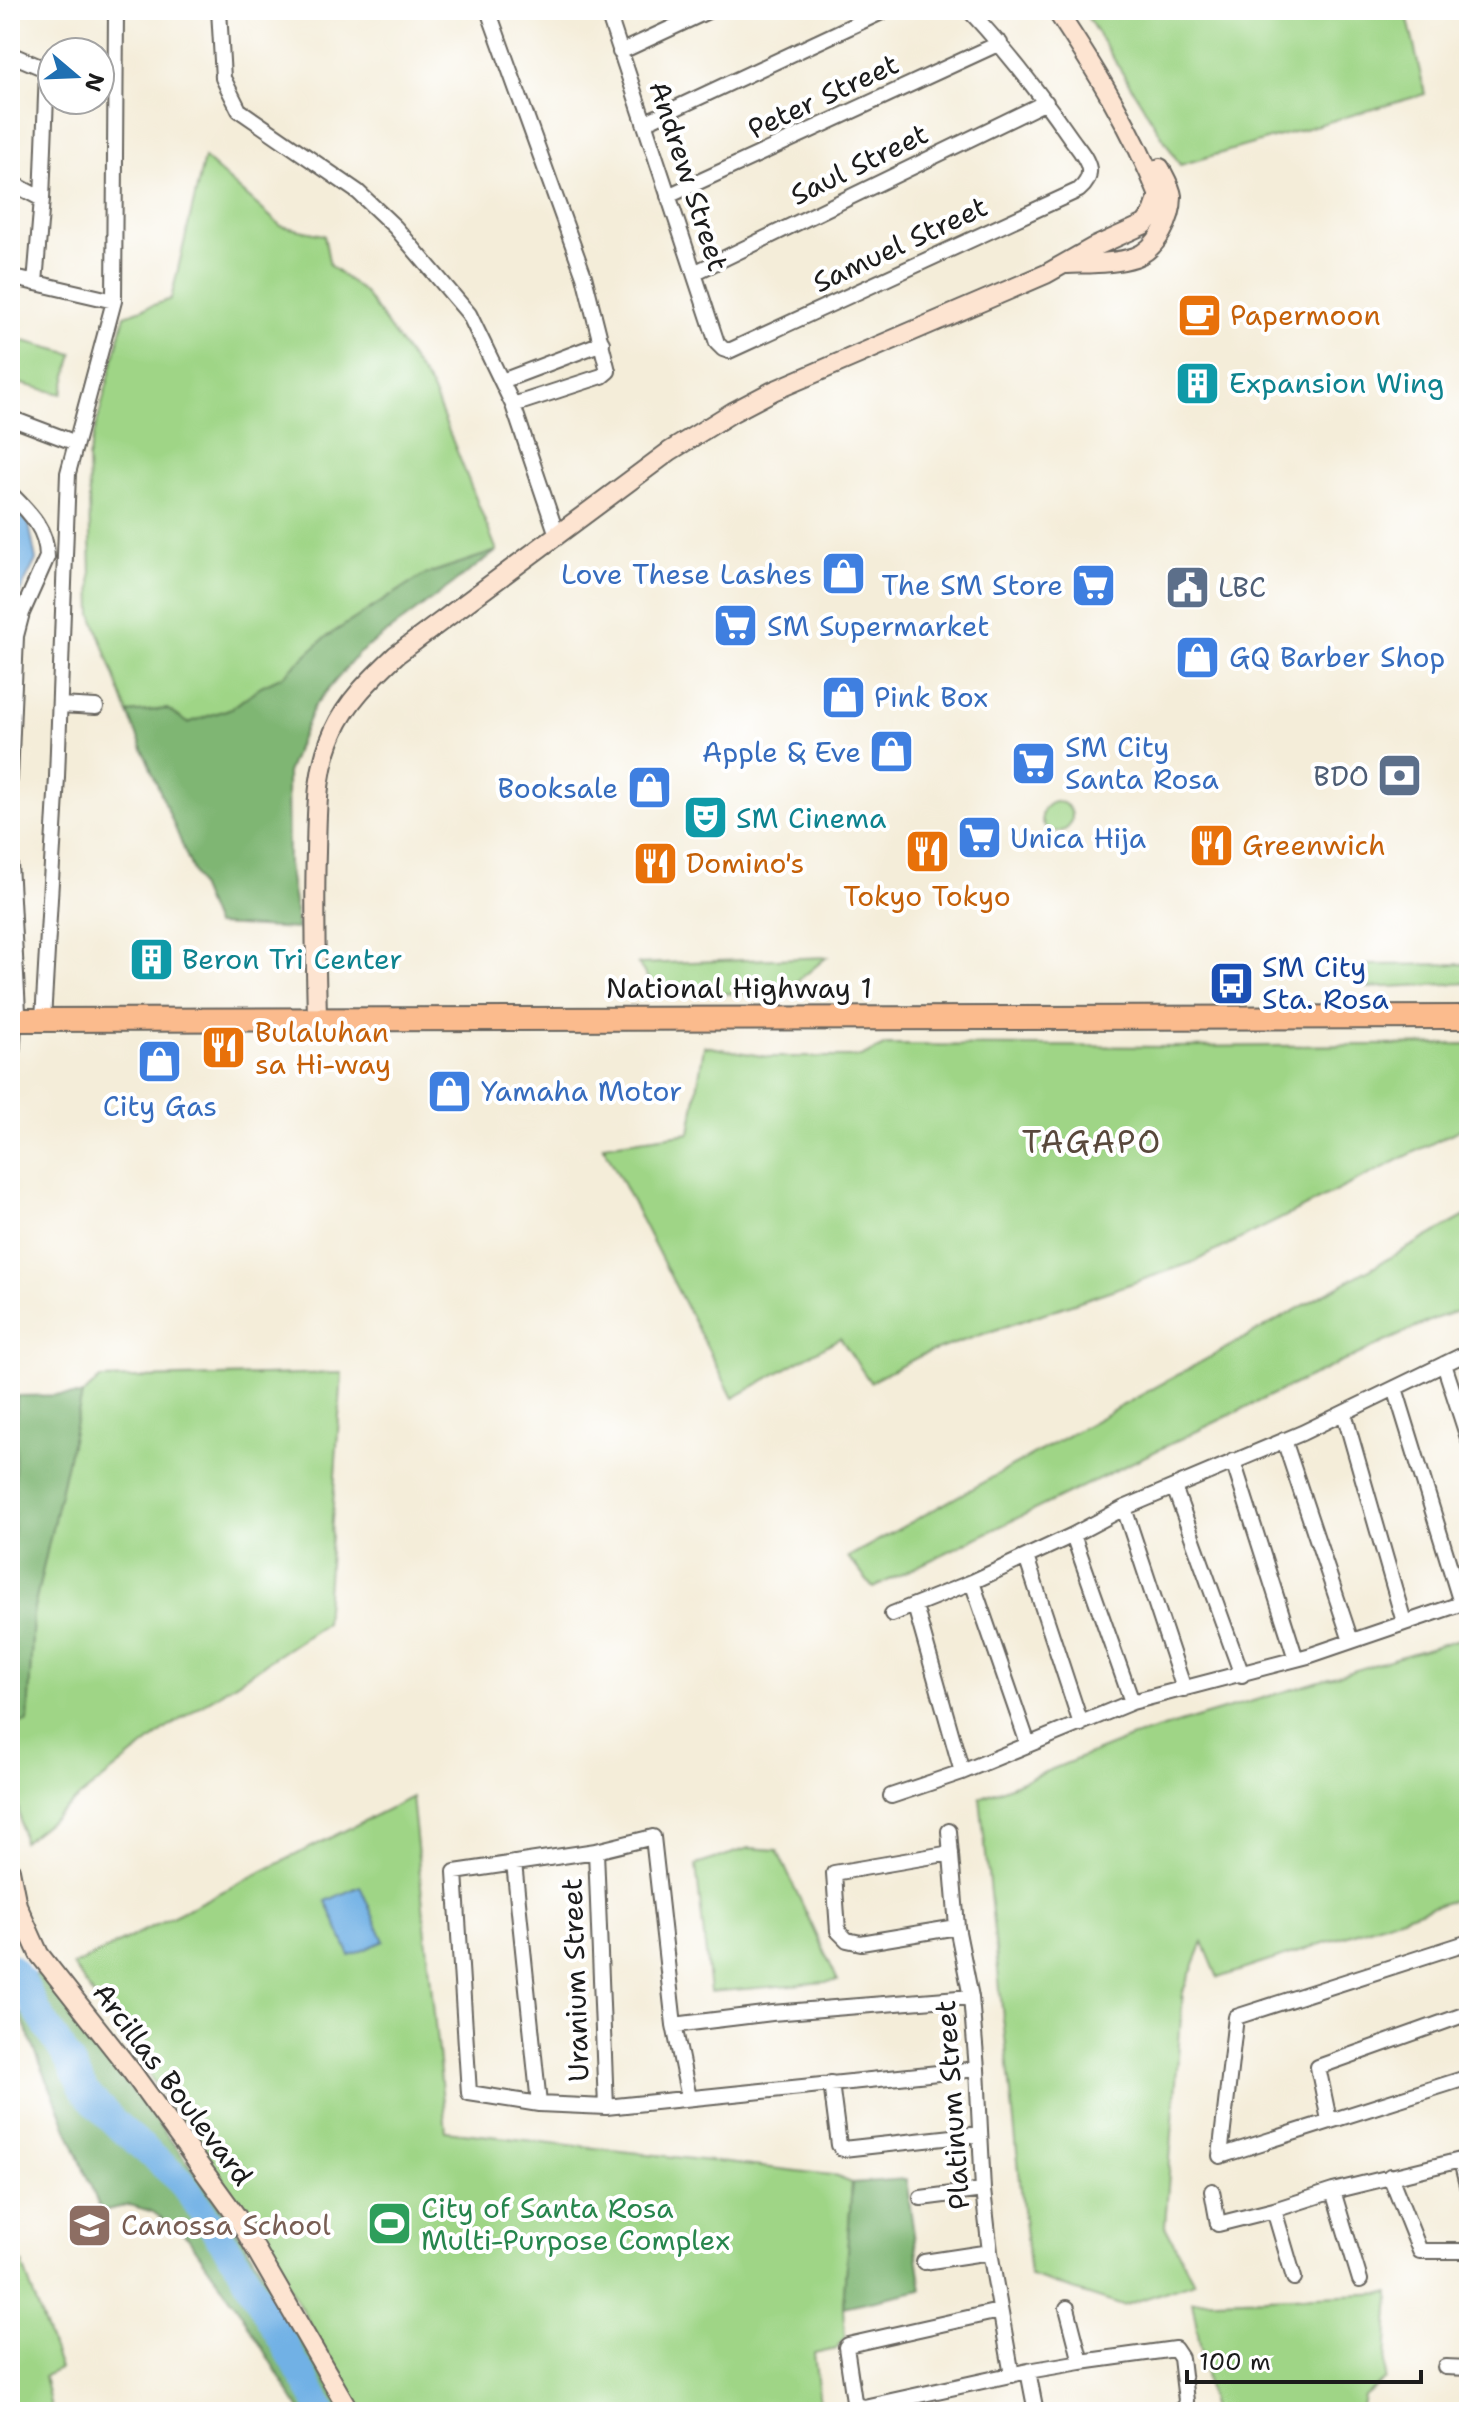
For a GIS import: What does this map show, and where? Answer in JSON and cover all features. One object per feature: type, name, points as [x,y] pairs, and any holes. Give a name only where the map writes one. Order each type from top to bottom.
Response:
[{"type":"highway","name":"National Highway 1","points":[[22,1018],[1469,1017]]},
{"type":"main road","points":[[317,1019],[314,918],[317,786],[334,730],[370,679],[396,655],[670,451],[746,405],[1064,264],[1145,224],[1159,196],[1142,155],[1107,88],[1056,10]]},
{"type":"main road","points":[[1064,264],[1101,263],[1137,256],[1155,242],[1169,219],[1172,194],[1118,89],[1069,10]]},
{"type":"main road","points":[[10,1069],[22,1018]]},
{"type":"main road","name":"Arcillas Boulevard","points":[[10,1870],[17,1905],[39,1954],[139,2081],[237,2217],[350,2412]]},
{"type":"street","points":[[116,10],[116,36]]},
{"type":"street","points":[[219,10],[223,78],[239,110],[358,192],[395,227],[469,314],[513,405],[557,535]]},
{"type":"street","points":[[488,10],[584,276],[608,371],[602,376],[513,405]]},
{"type":"street","name":"Andrew Street","points":[[607,10],[717,343],[729,351]]},
{"type":"street","points":[[620,52],[710,10]]},
{"type":"street","points":[[644,123],[886,10]]},
{"type":"street","points":[[969,10],[1000,43],[1046,102]]},
{"type":"street","name":"Peter Street","points":[[668,196],[1000,43]]},
{"type":"street","points":[[10,54],[36,65]]},
{"type":"street","name":"Samuel Street","points":[[729,351],[1079,190],[1089,178],[1087,162],[1046,102]]},
{"type":"street","name":"Saul Street","points":[[694,273],[1046,102]]},
{"type":"street","points":[[35,283],[47,116]]},
{"type":"street","points":[[22,1018],[60,705],[68,473],[114,301],[116,116]]},
{"type":"street","points":[[10,178],[14,184],[42,199]]},
{"type":"street","points":[[10,277],[114,301]]},
{"type":"street","points":[[502,381],[602,343]]},
{"type":"street","points":[[10,418],[76,443]]},
{"type":"street","points":[[10,493],[42,529],[47,557],[22,613],[16,636],[10,779]]},
{"type":"street","points":[[60,705],[96,707]]},
{"type":"street","points":[[10,863],[22,1018]]},
{"type":"street","points":[[892,1614],[972,1582],[1124,1508],[1344,1413],[1469,1352]]},
{"type":"street","points":[[1444,1364],[1469,1441]]},
{"type":"street","points":[[891,1796],[962,1772],[1132,1702],[1296,1659],[1465,1602],[1395,1388]]},
{"type":"street","points":[[1344,1413],[1404,1622]]},
{"type":"street","points":[[1284,1440],[1351,1641]]},
{"type":"street","points":[[1233,1461],[1296,1659]]},
{"type":"street","points":[[1174,1487],[1242,1675]]},
{"type":"street","points":[[1124,1508],[1184,1689]]},
{"type":"street","points":[[1073,1535],[1132,1702]]},
{"type":"street","points":[[1026,1557],[1081,1724]]},
{"type":"street","points":[[972,1582],[1028,1744]]},
{"type":"street","points":[[915,1606],[962,1772]]},
{"type":"street","name":"Platinum Street","points":[[949,1831],[957,1927],[971,1997],[990,2252],[1012,2375]]},
{"type":"street","points":[[689,2098],[674,2025],[653,1837],[596,1851],[455,1872],[469,2093],[539,2104],[606,2107],[977,2069]]},
{"type":"street","name":"Uranium Street","points":[[596,1851],[606,2107]]},
{"type":"street","points":[[951,1853],[834,1873],[838,1931],[847,1940],[861,1943],[957,1927]]},
{"type":"street","points":[[514,1863],[539,2104]]},
{"type":"street","points":[[1469,1942],[1236,2017],[1220,2156],[1469,2077]]},
{"type":"street","points":[[674,2025],[772,2013],[971,1997]]},
{"type":"street","points":[[1329,2120],[1318,2067],[1469,2013]]},
{"type":"street","points":[[831,2083],[839,2145],[843,2149],[980,2134]]},
{"type":"street","points":[[1212,2191],[1218,2224],[1390,2176],[1465,2159],[1469,2193]]},
{"type":"street","points":[[1390,2176],[1420,2251],[1469,2251]]},
{"type":"street","points":[[921,2198],[983,2190]]},
{"type":"street","points":[[1333,2191],[1360,2280]]},
{"type":"street","points":[[1274,2210],[1294,2278]]},
{"type":"street","points":[[924,2262],[990,2252]]},
{"type":"street","points":[[1067,2308],[1081,2362]]},
{"type":"street","points":[[999,2311],[847,2345],[854,2401],[864,2407],[1028,2371],[1175,2349],[1181,2358],[1186,2401],[1177,2412]]},
{"type":"street","points":[[1445,2367],[1469,2368]]},
{"type":"street","points":[[1028,2371],[1036,2412]]},
{"type":"green space","points":[[1083,10],[1406,10],[1425,94],[1180,165]]},
{"type":"green space","points":[[204,158],[281,226],[324,235],[330,266],[364,292],[431,387],[497,551],[424,575],[326,637],[283,676],[261,686],[232,708],[188,723],[167,709],[128,713],[92,614],[88,458],[125,315],[171,299]]},
{"type":"green space","points":[[12,338],[73,354],[62,394],[10,381]]},
{"type":"green space","points":[[497,551],[358,654],[314,706],[287,773],[288,864],[298,929],[215,925],[128,713],[167,709],[188,723],[232,708],[261,686],[283,676],[326,637],[424,575]]},
{"type":"green space","points":[[1057,802],[1068,806],[1072,817],[1068,828],[1057,832],[1046,828],[1042,817],[1046,806]]},
{"type":"green space","points":[[827,957],[783,993],[664,994],[656,990],[638,964]]},
{"type":"green space","points":[[1469,964],[1469,983],[1367,988],[1366,965]]},
{"type":"green space","points":[[1469,1044],[1469,1125],[1194,1262],[922,1355],[870,1382],[840,1338],[733,1398],[603,1145],[690,1133],[704,1046],[768,1057],[861,1057],[886,1045],[1175,1047]]},
{"type":"green space","points":[[1469,1214],[1469,1307],[1434,1319],[1286,1388],[873,1588],[848,1557]]},
{"type":"green space","points":[[342,1373],[325,1624],[166,1729],[23,1842],[10,1723],[28,1721],[33,1613],[82,1395],[100,1379]]},
{"type":"green space","points":[[82,1395],[33,1613],[28,1722],[10,1723],[17,1396]]},
{"type":"green space","points":[[1469,1636],[1469,1895],[1218,1978],[1203,1942],[1183,1991],[1165,2226],[1194,2282],[1123,2306],[1030,2276],[980,1798],[1130,1738]]},
{"type":"green space","points":[[412,1797],[446,2131],[832,2175],[852,2183],[843,2307],[845,2338],[836,2349],[814,2354],[821,2412],[361,2412],[253,2225],[73,1966]]},
{"type":"green space","points":[[749,1848],[777,1850],[838,1981],[710,1992],[696,1865]]},
{"type":"green space","points":[[40,1973],[194,2170],[244,2241],[345,2412],[301,2412],[241,2313],[188,2238],[153,2212],[130,2205],[101,2211],[20,2014],[37,2010],[22,1981]]},
{"type":"green space","points":[[906,2179],[922,2290],[843,2307],[852,2183]]},
{"type":"green space","points":[[22,2263],[60,2369],[44,2376],[52,2412],[10,2412],[10,2268]]},
{"type":"green space","points":[[1390,2293],[1385,2379],[1364,2396],[1361,2412],[1212,2412],[1192,2301]]},
{"type":"water","points":[[10,502],[29,524],[36,560],[10,612]]},
{"type":"water","points":[[360,1886],[384,1941],[350,1956],[326,1901]]},
{"type":"waterway","points":[[10,1967],[22,1981],[85,2092],[117,2125],[181,2181],[240,2267],[323,2412]]},
{"type":"place","name":"Papermoon","points":[[1199,315]]},
{"type":"place","name":"Expansion Wing","points":[[1198,383]]},
{"type":"place","name":"Love These Lashes","points":[[843,574]]},
{"type":"place","name":"The SM Store","points":[[1094,585]]},
{"type":"place","name":"LBC","points":[[1187,587]]},
{"type":"place","name":"SM Supermarket","points":[[736,626]]},
{"type":"place","name":"GQ Barber Shop","points":[[1198,657]]},
{"type":"place","name":"Pink Box","points":[[843,697]]},
{"type":"place","name":"Apple & Eve","points":[[892,752]]},
{"type":"place","name":"SM City Santa Rosa","points":[[1034,763]]},
{"type":"place","name":"BDO","points":[[1400,776]]},
{"type":"place","name":"Booksale","points":[[649,788]]},
{"type":"place","name":"SM Cinema","points":[[705,818]]},
{"type":"place","name":"Unica Hija","points":[[979,838]]},
{"type":"place","name":"Greenwich","points":[[1211,845]]},
{"type":"place","name":"Tokyo Tokyo","points":[[927,851]]},
{"type":"place","name":"Domino's","points":[[655,863]]},
{"type":"place","name":"Beron Tri Center","points":[[151,959]]},
{"type":"place","name":"SM City Sta. Rosa","points":[[1231,983]]},
{"type":"place","name":"Bulaluhan sa Hi-way","points":[[224,1048]]},
{"type":"place","name":"City Gas","points":[[160,1062]]},
{"type":"place","name":"Yamaha Motor","points":[[450,1091]]},
{"type":"place","name":"City of Santa Rosa Multi-Purpose Complex","points":[[390,2224]]},
{"type":"place","name":"Canossa School","points":[[90,2225]]},
{"type":"district","name":"TAGAPO","points":[[1092,1141]]}]
